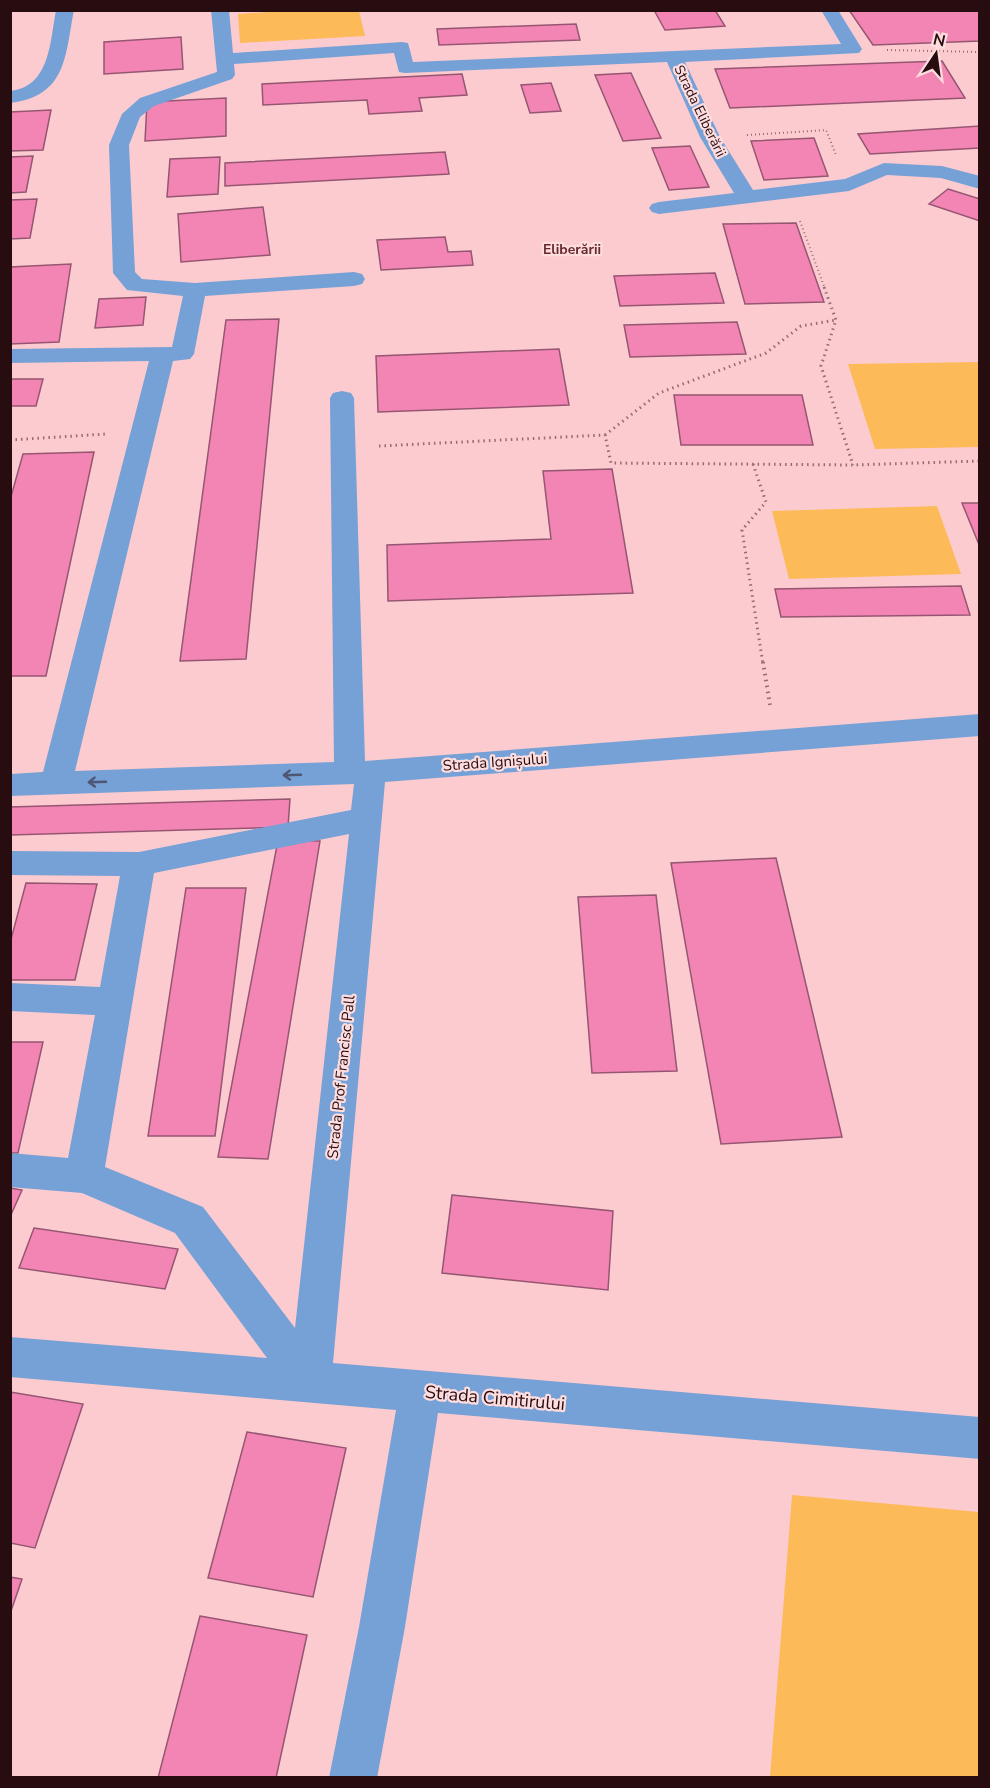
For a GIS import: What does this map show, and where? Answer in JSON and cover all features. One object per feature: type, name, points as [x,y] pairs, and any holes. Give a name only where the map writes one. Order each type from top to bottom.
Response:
[{"type":"street","points":[[10,97],[23,96],[47,80],[66,10]]},
{"type":"street","points":[[220,10],[226,75],[147,102],[132,114],[119,145],[124,273],[135,285],[195,290],[354,279]]},
{"type":"street","points":[[225,59],[402,47],[405,68],[853,49],[829,10]]},
{"type":"street","name":"Strada Eliberării","points":[[673,56],[710,137],[746,196]]},
{"type":"street","points":[[659,208],[849,185],[885,169],[942,172],[980,183]]},
{"type":"street","points":[[56,784],[146,431],[195,290]]},
{"type":"street","points":[[10,356],[172,354]]},
{"type":"street","name":"Strada Prof Francisc Pall","points":[[310,1382],[366,819],[361,772],[342,398]]},
{"type":"street","name":"Strada Ignișului","points":[[10,785],[361,772],[980,725]]},
{"type":"street","points":[[12,868],[139,864],[366,819]]},
{"type":"street","points":[[84,1176],[139,864]]},
{"type":"street","points":[[10,998],[114,1002]]},
{"type":"street","points":[[10,1170],[84,1176],[189,1220],[310,1382]]},
{"type":"street","name":"Strada Cimitirului","points":[[10,1356],[980,1437]]},
{"type":"street","points":[[352,1778],[382,1627],[420,1391]]},
{"type":"path","points":[[853,49],[980,52]]},
{"type":"path","points":[[710,137],[826,130]]},
{"type":"path","points":[[746,196],[756,214],[763,217],[791,216],[799,219],[836,320],[821,366],[854,465]]},
{"type":"path","points":[[345,448],[605,435],[659,393],[766,353],[801,326],[836,320]]},
{"type":"path","points":[[10,441],[146,431]]},
{"type":"path","points":[[605,435],[611,463],[854,465],[980,461]]},
{"type":"path","points":[[753,464],[766,502],[761,511],[745,524],[742,530],[776,741]]},
{"type":"shaded area","points":[[296,10],[359,11],[365,36],[240,43],[238,14]]},
{"type":"shaded area","points":[[979,362],[979,447],[875,449],[848,364]]},
{"type":"shaded area","points":[[937,506],[961,574],[789,579],[772,511]]},
{"type":"shaded area","points":[[792,1495],[979,1512],[979,1777],[770,1777]]},
{"type":"building","points":[[654,10],[715,10],[725,26],[665,30]]},
{"type":"building","points":[[849,10],[980,10],[980,41],[873,45]]},
{"type":"building","points":[[576,24],[580,40],[439,45],[437,29]]},
{"type":"building","points":[[181,37],[183,69],[104,74],[104,42]]},
{"type":"building","points":[[942,61],[965,98],[730,108],[715,69]]},
{"type":"building","points":[[631,73],[661,138],[623,141],[595,75]]},
{"type":"building","points":[[462,74],[467,95],[419,98],[422,111],[369,114],[367,100],[263,105],[262,84]]},
{"type":"building","points":[[551,83],[561,111],[530,113],[521,85]]},
{"type":"building","points":[[226,98],[226,136],[145,141],[147,102]]},
{"type":"building","points":[[51,110],[43,150],[10,151],[10,112]]},
{"type":"building","points":[[980,126],[980,148],[870,154],[858,134]]},
{"type":"building","points":[[814,138],[828,176],[764,180],[751,141]]},
{"type":"building","points":[[690,146],[709,187],[669,190],[652,148]]},
{"type":"building","points":[[445,152],[449,174],[225,186],[225,163]]},
{"type":"building","points":[[33,156],[26,192],[10,193],[10,157]]},
{"type":"building","points":[[220,157],[218,194],[167,197],[170,159]]},
{"type":"building","points":[[948,189],[980,199],[980,221],[929,204]]},
{"type":"building","points":[[37,199],[30,238],[10,239],[10,200]]},
{"type":"building","points":[[263,207],[270,255],[181,262],[178,214]]},
{"type":"building","points":[[796,223],[824,302],[745,304],[723,224]]},
{"type":"building","points":[[445,237],[448,252],[471,251],[473,265],[381,270],[377,240]]},
{"type":"building","points":[[71,264],[59,342],[10,344],[10,267]]},
{"type":"building","points":[[715,273],[724,303],[620,306],[614,276]]},
{"type":"building","points":[[146,297],[143,325],[95,328],[99,299]]},
{"type":"building","points":[[279,319],[246,659],[180,661],[226,320]]},
{"type":"building","points":[[737,322],[746,354],[630,357],[624,325]]},
{"type":"building","points":[[559,349],[569,405],[378,412],[376,356]]},
{"type":"building","points":[[10,379],[43,379],[36,406],[10,406]]},
{"type":"building","points":[[674,395],[802,395],[813,445],[681,445]]},
{"type":"building","points":[[94,452],[46,676],[10,676],[10,500],[23,454]]},
{"type":"building","points":[[612,469],[633,593],[388,601],[387,545],[551,539],[543,471]]},
{"type":"building","points":[[962,503],[980,503],[980,547]]},
{"type":"building","points":[[961,586],[970,615],[781,617],[775,589]]},
{"type":"building","points":[[290,799],[288,827],[10,835],[10,807]]},
{"type":"building","points":[[278,840],[320,841],[268,1159],[218,1157]]},
{"type":"building","points":[[776,858],[842,1137],[721,1144],[671,863]]},
{"type":"building","points":[[26,883],[97,884],[75,980],[10,980],[10,943]]},
{"type":"building","points":[[186,888],[246,888],[215,1136],[148,1136]]},
{"type":"building","points":[[656,895],[677,1071],[592,1073],[578,897]]},
{"type":"building","points":[[10,1042],[43,1042],[18,1153],[10,1153]]},
{"type":"building","points":[[10,1188],[22,1190],[10,1217]]},
{"type":"building","points":[[452,1195],[613,1211],[608,1290],[442,1273]]},
{"type":"building","points":[[34,1228],[178,1249],[165,1289],[19,1268]]},
{"type":"building","points":[[10,1392],[83,1404],[35,1548],[10,1543]]},
{"type":"building","points":[[247,1432],[346,1448],[313,1597],[208,1578]]},
{"type":"building","points":[[10,1577],[22,1579],[10,1614]]},
{"type":"building","points":[[200,1616],[307,1635],[276,1778],[158,1778]]},
{"type":"district","name":"Eliberării","points":[[572,249]]}]
